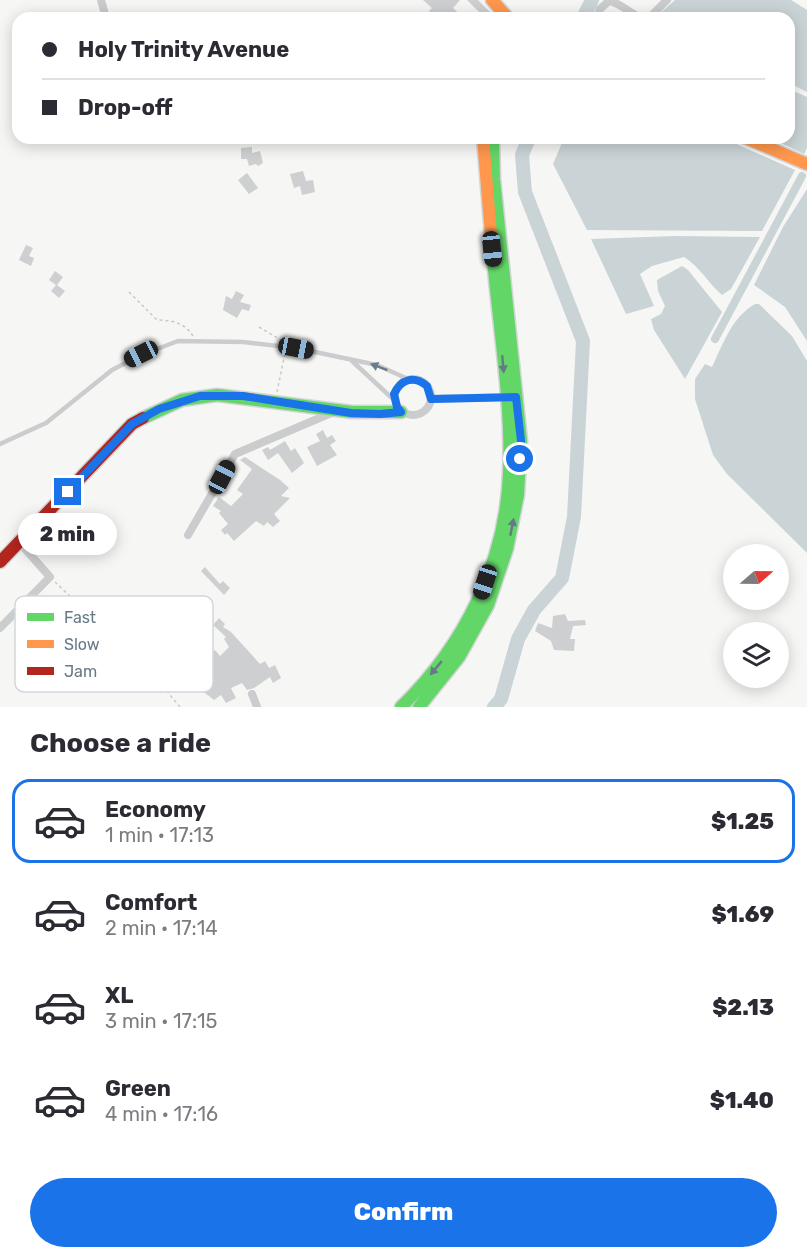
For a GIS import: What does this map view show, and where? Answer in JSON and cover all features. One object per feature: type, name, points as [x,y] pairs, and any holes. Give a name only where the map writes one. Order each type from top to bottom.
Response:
[{"type":"main road","points":[[492,0],[503,12]]},
{"type":"main road","points":[[419,707],[459,657],[488,605],[507,549],[518,495],[521,441],[511,397],[485,179],[483,144]]},
{"type":"main road","points":[[401,707],[451,650],[479,600],[496,546],[508,491],[511,397],[493,144]]},
{"type":"main road","points":[[760,144],[807,164]]},
{"type":"main road","points":[[0,562],[132,424],[159,409],[200,396],[243,396],[336,411],[380,414],[401,412]]},
{"type":"street","points":[[655,12],[667,0]]},
{"type":"street","points":[[599,12],[609,1],[615,2],[628,12]]},
{"type":"street","points":[[415,379],[427,386],[431,399],[429,406],[422,414],[412,416],[401,412],[394,400],[397,387],[408,380],[415,379]]},
{"type":"street","points":[[431,399],[511,397]]},
{"type":"street","points":[[189,535],[235,454],[336,411]]},
{"type":"street","points":[[20,543],[50,577],[31,596]]},
{"type":"street","points":[[0,628],[15,613]]},
{"type":"street","points":[[252,694],[257,707]]},
{"type":"lane","points":[[0,444],[46,423],[112,370],[178,341],[243,342],[286,347],[377,365],[408,380]]},
{"type":"lane","points":[[349,358],[394,400]]},
{"type":"path","points":[[129,292],[157,320],[171,320],[188,328],[196,342]]},
{"type":"path","points":[[259,327],[280,338],[286,347],[275,401]]},
{"type":"path","points":[[50,577],[70,596]]},
{"type":"path","points":[[168,692],[180,707]]},
{"type":"shaded area","points":[[675,0],[791,0],[807,10],[807,92],[795,86],[795,12],[662,12]]},
{"type":"shaded area","points":[[795,92],[807,97],[807,148],[804,154],[783,144],[795,144]]},
{"type":"shaded area","points":[[561,144],[736,144],[795,170],[762,231],[587,230],[553,164]]},
{"type":"shaded area","points":[[807,189],[807,341],[785,307],[754,285],[783,227]]},
{"type":"shaded area","points":[[675,236],[760,237],[731,289],[722,295],[695,265],[684,257],[652,266],[640,274],[654,306],[626,314],[591,239]]},
{"type":"shaded area","points":[[682,266],[688,270],[722,312],[685,379],[654,330],[651,319],[661,314],[665,306],[658,291],[657,280]]},
{"type":"shaded area","points":[[759,304],[792,336],[807,361],[807,553],[727,474],[713,455],[695,399],[695,379],[705,364],[712,367],[734,324],[747,309]]},
{"type":"building","points":[[423,0],[460,0],[453,8],[457,12],[430,12],[432,8]]},
{"type":"building","points":[[467,0],[478,0],[490,12],[479,12]]},
{"type":"building","points":[[252,147],[252,153],[260,151],[263,163],[258,166],[256,164],[249,166],[247,159],[241,159],[241,148]]},
{"type":"building","points":[[303,171],[306,181],[313,180],[315,192],[302,195],[300,186],[294,188],[290,174]]},
{"type":"building","points":[[247,173],[258,188],[249,194],[238,180]]},
{"type":"building","points":[[26,245],[33,248],[29,256],[34,258],[31,266],[19,260]]},
{"type":"building","points":[[55,271],[63,277],[57,285],[65,291],[59,298],[51,291],[56,285],[49,280]]},
{"type":"building","points":[[236,291],[244,295],[240,302],[251,305],[249,311],[242,309],[237,318],[223,310],[226,296],[232,299]]},
{"type":"building","points":[[323,430],[327,438],[332,435],[336,441],[330,445],[337,455],[317,466],[307,447],[320,441],[316,434]]},
{"type":"building","points":[[285,441],[291,451],[295,448],[304,463],[292,473],[278,453],[268,460],[262,450],[268,447],[270,450]]},
{"type":"building","points":[[245,457],[289,488],[281,496],[290,498],[274,514],[280,521],[273,527],[267,522],[264,526],[256,521],[234,541],[221,530],[228,524],[219,513],[221,511],[213,506],[219,497],[231,506],[243,494],[237,490],[252,469],[240,460]]},
{"type":"building","points":[[205,567],[220,584],[223,581],[230,588],[224,595],[201,571]]},
{"type":"building","points":[[565,614],[568,621],[585,620],[586,625],[573,626],[570,639],[575,639],[574,651],[554,650],[551,641],[535,631],[538,623],[552,628],[553,616]]},
{"type":"building","points":[[219,618],[225,624],[223,627],[231,632],[260,664],[265,661],[269,668],[275,665],[281,678],[273,683],[270,677],[247,690],[242,683],[231,688],[236,698],[226,703],[221,695],[214,700],[204,692],[213,692],[213,651],[215,650],[220,656],[229,647],[224,639],[226,637],[213,625]]},
{"type":"waterway","points":[[586,12],[592,0]]},
{"type":"waterway","points":[[494,707],[501,699],[518,639],[534,610],[562,578],[574,517],[583,341],[525,192],[522,155],[527,144]]},
{"type":"waterway","points":[[715,339],[802,176]]},
{"type":"traffic: fast","points":[[419,707],[459,657],[488,605],[507,549],[518,495],[521,441],[494,179],[493,144]]},
{"type":"traffic: fast","points":[[401,707],[424,683],[462,630],[478,600],[500,539],[509,473],[509,420],[493,259]]},
{"type":"traffic: fast","points":[[143,418],[182,400],[217,395],[352,412],[401,412]]},
{"type":"traffic: slow","points":[[492,0],[503,12]]},
{"type":"traffic: slow","points":[[483,144],[493,259]]},
{"type":"traffic: slow","points":[[760,144],[807,164]]},
{"type":"traffic: jam","points":[[0,562],[132,424],[143,418]]},
{"type":"route","points":[[68,492],[132,424],[159,409],[200,396],[243,396],[351,413],[401,412],[394,400],[394,394],[402,382],[415,379],[427,386],[431,399],[516,397],[521,441],[520,459]]}]
